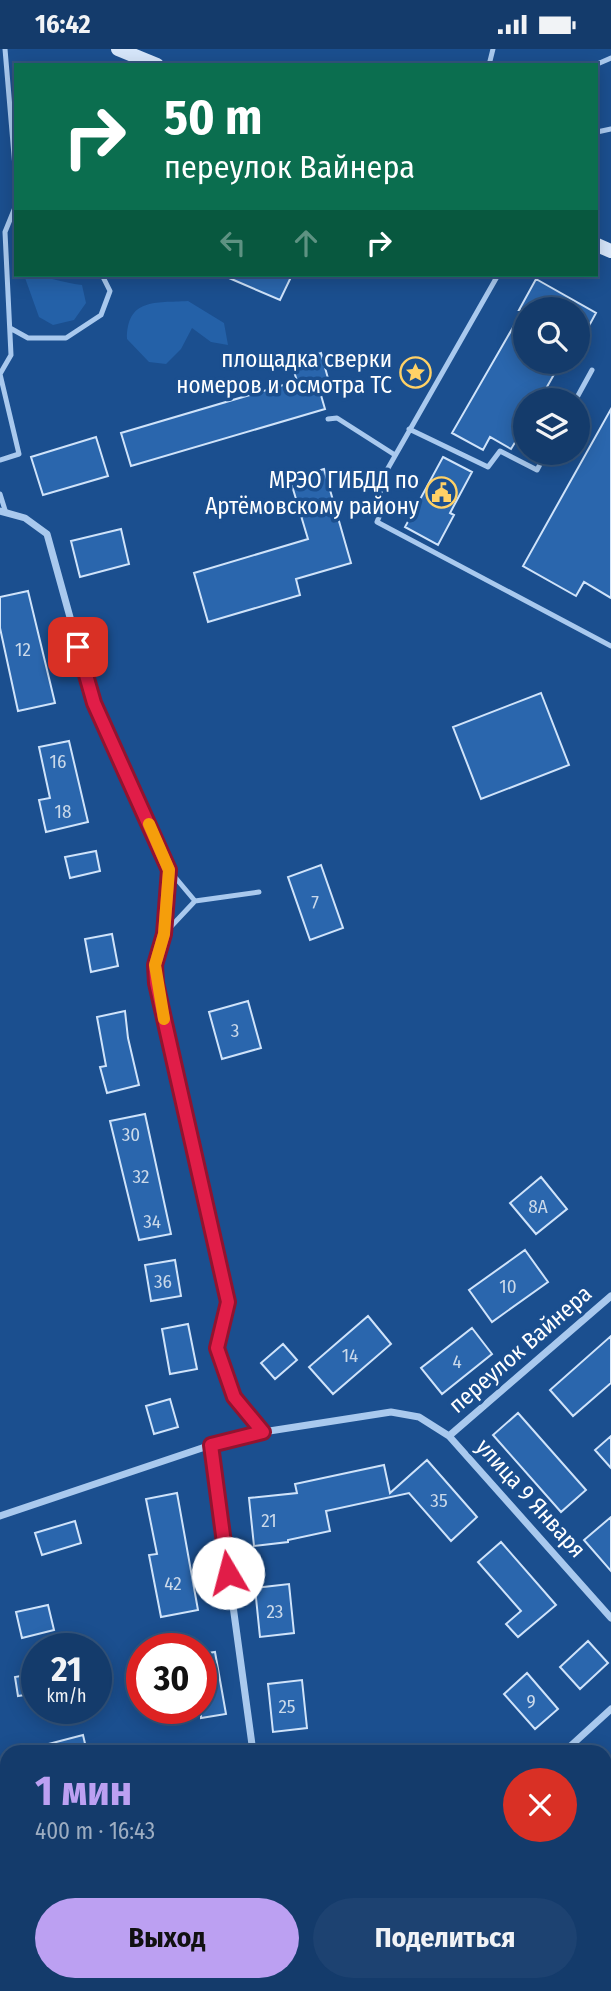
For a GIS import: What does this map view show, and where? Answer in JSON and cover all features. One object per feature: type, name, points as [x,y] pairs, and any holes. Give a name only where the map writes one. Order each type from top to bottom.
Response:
[{"type":"main road","points":[[118,49],[135,61]]},
{"type":"street","points":[[2,510],[25,518],[47,534],[94,703],[169,870],[164,934],[155,965],[156,983],[228,1302],[217,1348],[234,1397],[263,1432]]},
{"type":"street","name":"переулок Вайнера","points":[[0,1517],[211,1445],[263,1432],[391,1412],[419,1417],[449,1436],[611,1296]]},
{"type":"street","name":"улица 9 Января","points":[[449,1436],[611,1618]]},
{"type":"street","points":[[211,1445],[252,1745]]},
{"type":"street","points":[[572,1745],[611,1709]]},
{"type":"lane","points":[[5,49],[14,155]]},
{"type":"lane","points":[[0,460],[19,454],[0,373],[11,355],[5,232],[14,210]]},
{"type":"lane","points":[[10,328],[28,338],[66,338],[101,316],[110,291],[103,277]]},
{"type":"lane","points":[[497,277],[379,484],[383,506],[377,521],[611,646]]},
{"type":"lane","points":[[582,388],[592,370]]},
{"type":"lane","points":[[328,419],[337,418],[394,455]]},
{"type":"lane","points":[[409,429],[488,467],[500,451],[513,458]]},
{"type":"lane","points":[[0,494],[2,510]]},
{"type":"lane","points":[[383,506],[397,512]]},
{"type":"lane","points":[[169,870],[195,901]]},
{"type":"lane","points":[[164,934],[195,901],[259,892]]},
{"type":"shaded area","points":[[25,277],[43,277],[82,285],[86,303],[74,320],[53,325],[39,317]]},
{"type":"shaded area","points":[[188,301],[224,323],[228,345],[211,342],[192,328],[181,349],[166,364],[149,362],[127,339],[132,316],[145,305]]},
{"type":"building","points":[[227,277],[291,277],[280,300]]},
{"type":"building","points":[[536,279],[568,297],[526,297]]},
{"type":"building","points":[[590,310],[596,313],[590,324]]},
{"type":"building","points":[[513,327],[513,374],[554,374],[546,388],[513,388],[511,449],[490,437],[483,450],[452,433]]},
{"type":"building","points":[[321,353],[329,382],[318,385],[325,409],[131,466],[121,433],[297,381],[291,362]]},
{"type":"building","points":[[611,409],[611,598],[584,582],[576,596],[523,566],[580,465],[590,465],[590,446]]},
{"type":"building","points":[[96,437],[108,476],[43,495],[31,457]]},
{"type":"building","name":"МРЭО ГИБДД по Артёмовскому району","points":[[443,457],[472,472],[450,513],[454,515],[438,545],[405,527]]},
{"type":"building","points":[[324,469],[351,563],[296,579],[300,595],[208,622],[194,573],[308,539],[290,479]]},
{"type":"building","points":[[121,529],[129,564],[80,577],[71,541]]},
{"type":"building","points":[[28,591],[55,703],[18,711],[0,628],[0,597]]},
{"type":"building","points":[[541,693],[569,765],[481,799],[453,727]]},
{"type":"building","points":[[69,741],[88,822],[46,832],[39,800],[50,798],[39,747]]},
{"type":"building","points":[[96,851],[100,871],[70,878],[65,857]]},
{"type":"building","points":[[321,865],[343,928],[310,940],[288,877]]},
{"type":"building","points":[[112,934],[118,966],[91,972],[85,939]]},
{"type":"building","points":[[248,1001],[261,1048],[222,1059],[209,1012]]},
{"type":"building","points":[[125,1011],[139,1085],[107,1093],[100,1067],[106,1066],[97,1017]]},
{"type":"building","points":[[145,1114],[171,1234],[139,1240],[110,1121]]},
{"type":"building","points":[[541,1177],[567,1209],[536,1234],[510,1203]]},
{"type":"building","points":[[525,1250],[548,1282],[492,1322],[469,1290]]},
{"type":"building","points":[[175,1260],[181,1296],[151,1301],[145,1265]]},
{"type":"building","points":[[368,1316],[391,1344],[333,1394],[309,1367]]},
{"type":"building","points":[[188,1324],[197,1369],[170,1374],[162,1329]]},
{"type":"building","points":[[472,1328],[492,1354],[442,1394],[421,1368]]},
{"type":"building","points":[[611,1336],[611,1383],[573,1416],[550,1390]]},
{"type":"building","points":[[283,1344],[297,1360],[275,1379],[261,1363]]},
{"type":"building","points":[[170,1399],[178,1427],[154,1434],[146,1406]]},
{"type":"building","points":[[518,1413],[586,1490],[561,1512],[493,1435]]},
{"type":"building","points":[[611,1436],[611,1468],[595,1450]]},
{"type":"building","points":[[427,1460],[477,1517],[451,1541],[409,1493],[326,1511],[330,1531],[288,1542],[254,1546],[249,1498],[297,1493],[295,1484],[384,1465],[390,1493]]},
{"type":"building","points":[[177,1493],[198,1610],[161,1617],[149,1555],[157,1554],[146,1499]]},
{"type":"building","points":[[611,1517],[611,1571],[584,1540]]},
{"type":"building","points":[[75,1521],[81,1543],[42,1555],[35,1533]]},
{"type":"building","points":[[501,1542],[556,1605],[518,1637],[506,1624],[521,1611],[478,1562]]},
{"type":"building","points":[[289,1584],[294,1633],[260,1637],[255,1588]]},
{"type":"building","points":[[48,1605],[54,1630],[21,1634],[16,1612]]},
{"type":"building","points":[[588,1641],[608,1663],[580,1689],[560,1667]]},
{"type":"building","points":[[217,1663],[226,1714],[217,1715]]},
{"type":"building","points":[[527,1673],[558,1709],[535,1729],[504,1694]]},
{"type":"building","points":[[21,1676],[21,1696],[18,1696],[15,1677]]},
{"type":"building","points":[[302,1680],[307,1728],[273,1732],[268,1684]]},
{"type":"building","points":[[83,1735],[85,1745],[45,1745]]},
{"type":"slow traffic","points":[[149,824],[169,870],[164,934],[155,965],[164,1019]]},
{"type":"place","name":"площадка сверки номеров и осмотра ТС","points":[[415,372]]},
{"type":"place","name":"МРЭО ГИБДД по Артёмовскому району","points":[[442,493]]},
{"type":"route","points":[[78,647],[94,703],[169,870],[164,934],[155,965],[156,983],[228,1302],[217,1348],[234,1397],[263,1432],[211,1445],[228,1573]]}]
